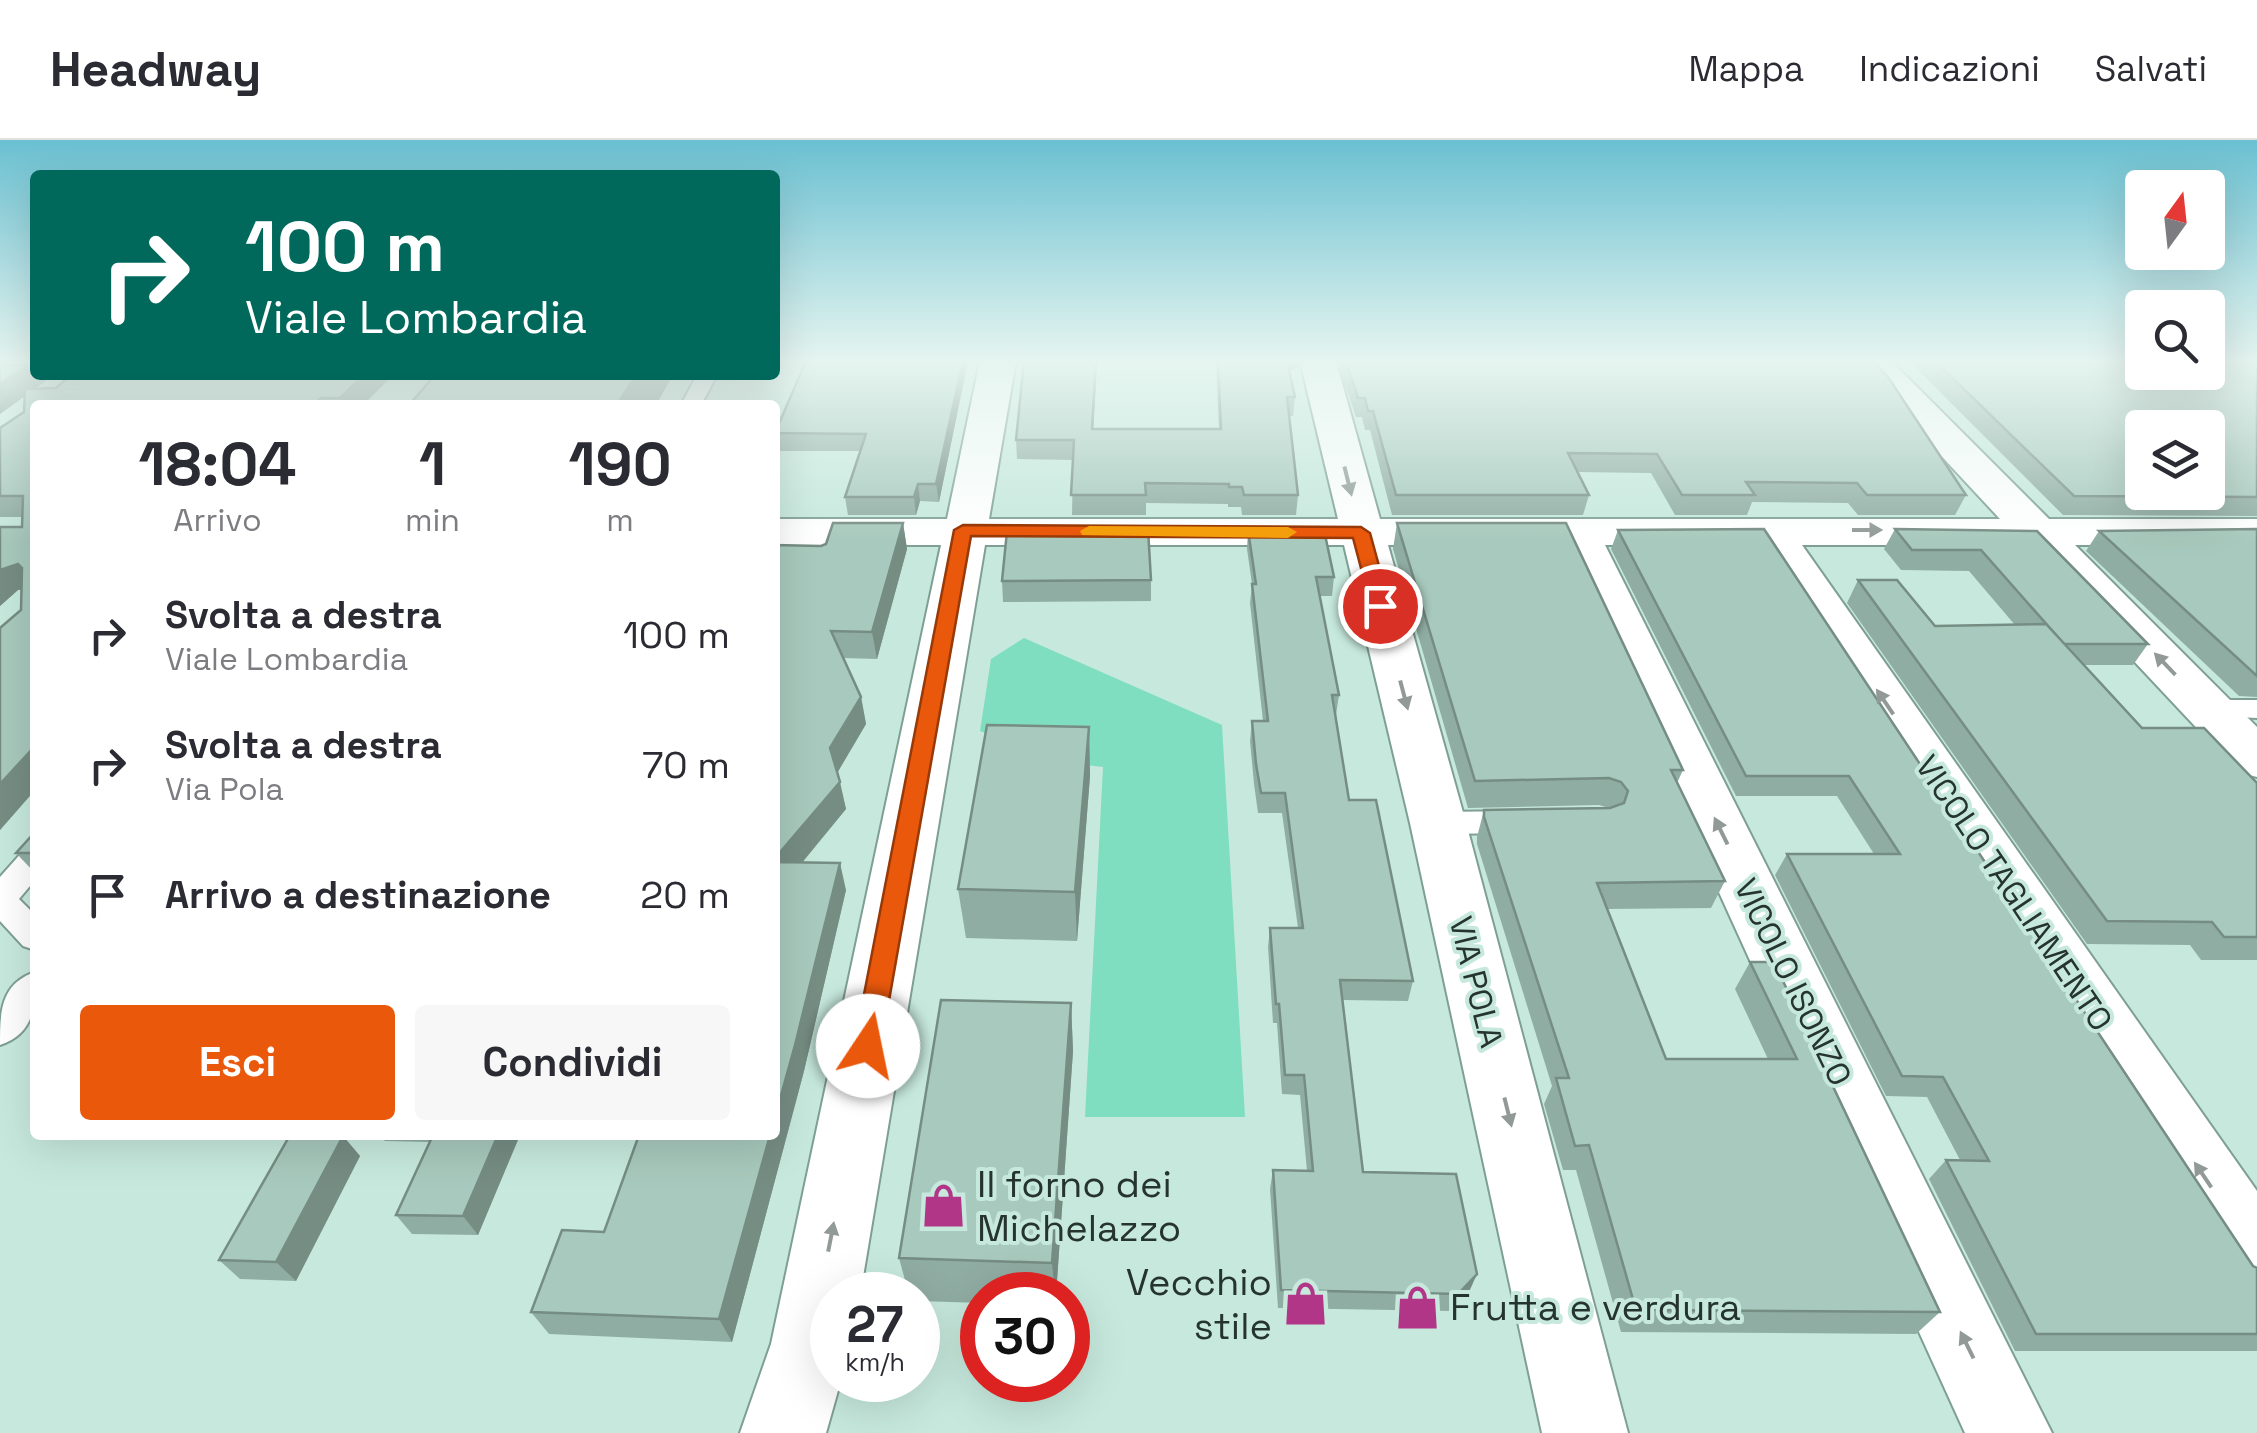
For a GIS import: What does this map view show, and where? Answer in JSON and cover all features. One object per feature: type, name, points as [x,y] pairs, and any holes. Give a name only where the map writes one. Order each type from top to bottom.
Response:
[{"type":"street","points":[[783,1433],[811,1344],[986,421]]},
{"type":"street","name":"VIA POLA","points":[[1333,421],[1438,823],[1585,1433]]},
{"type":"street","points":[[1930,421],[2257,759]]},
{"type":"street","name":"VICOLO TAGLIAMENTO","points":[[1770,530],[2257,1256]]},
{"type":"street","points":[[780,532],[2257,532]]},
{"type":"street","name":"VICOLO ISONZO","points":[[1577,532],[2009,1433]]},
{"type":"lane","points":[[2208,709],[2257,709]]},
{"type":"lane","points":[[1438,823],[1545,821]]},
{"type":"lane","points":[[30,864],[0,900],[30,932]]},
{"type":"lane","points":[[0,1030],[30,992]]},
{"type":"green space","points":[[1024,638],[1222,725],[1245,1117],[1085,1117],[1103,767],[1061,762],[980,731],[991,659]]},
{"type":"building","points":[[10,421],[30,421],[30,751],[0,784],[0,628],[21,610],[22,568],[18,564],[0,570],[0,527],[22,527],[23,496],[0,496],[0,428]]},
{"type":"building","points":[[780,421],[950,421],[936,484],[918,484],[914,497],[845,497],[866,434],[780,433]]},
{"type":"building","points":[[1018,421],[1092,421],[1092,429],[1221,429],[1221,421],[1290,421],[1298,495],[1244,495],[1242,487],[1229,484],[1145,483],[1146,495],[1071,495],[1074,440],[1016,440]]},
{"type":"building","points":[[1376,421],[1917,421],[1966,495],[1867,495],[1857,483],[1746,482],[1755,495],[1682,495],[1657,454],[1568,453],[1589,495],[1396,495]]},
{"type":"building","points":[[1997,421],[2125,421],[2125,496],[2074,496]]},
{"type":"building","points":[[2225,421],[2257,421],[2257,497],[2225,497]]},
{"type":"building","points":[[833,523],[903,523],[872,632],[831,631],[861,697],[830,748],[840,782],[780,852],[780,545],[826,544]]},
{"type":"building","points":[[1397,523],[1566,523],[1683,770],[1671,770],[1725,881],[1597,883],[1666,1059],[1797,1059],[1750,962],[1774,962],[1940,1312],[1636,1310],[1589,1145],[1575,1146],[1556,1078],[1569,1078],[1484,817],[1484,810],[1610,808],[1624,803],[1628,791],[1621,782],[1609,778],[1475,781]]},
{"type":"building","points":[[1148,529],[1151,580],[1002,581],[1007,531]]},
{"type":"building","points":[[1764,529],[2257,1268],[2257,1334],[2036,1334],[1946,1160],[1989,1161],[1943,1077],[1902,1076],[1787,854],[1900,854],[1849,776],[1746,776],[1618,530]]},
{"type":"building","points":[[1895,529],[2037,531],[2148,644],[2064,644],[1981,550],[1912,550]]},
{"type":"building","points":[[2257,529],[2257,676],[2099,531]]},
{"type":"building","points":[[1248,530],[1324,530],[1334,577],[1316,577],[1339,695],[1332,695],[1349,800],[1376,800],[1413,981],[1340,980],[1363,1172],[1456,1174],[1477,1274],[1458,1294],[1281,1290],[1273,1170],[1313,1171],[1304,1075],[1285,1075],[1270,928],[1303,928],[1285,793],[1261,793],[1256,764],[1252,721],[1268,721]]},
{"type":"building","points":[[1858,580],[1897,580],[1935,626],[2046,624],[2142,728],[2204,728],[2257,783],[2257,937],[2224,937],[2212,922],[2107,921]]},
{"type":"building","points":[[987,725],[1089,727],[1075,892],[958,889]]},
{"type":"building","points":[[30,838],[30,853],[16,853]]},
{"type":"building","points":[[780,862],[840,863],[780,1099]]},
{"type":"building","points":[[941,1000],[1071,1003],[1052,1263],[899,1258]]},
{"type":"building","points":[[287,1140],[341,1140],[276,1262],[219,1260]]},
{"type":"building","points":[[431,1140],[496,1140],[463,1216],[396,1215]]},
{"type":"building","points":[[637,1140],[769,1140],[719,1319],[531,1312],[562,1230],[604,1232]]},
{"type":"slow traffic","points":[[1089,531],[1288,532]]},
{"type":"place","name":"Il forno dei Michelazzo","points":[[944,1206]]},
{"type":"place","name":"Vecchio stile","points":[[1305,1304]]},
{"type":"place","name":"Frutta e verdura","points":[[1417,1307]]},
{"type":"route","points":[[868,1046],[963,530],[1361,533],[1380,606]]}]
